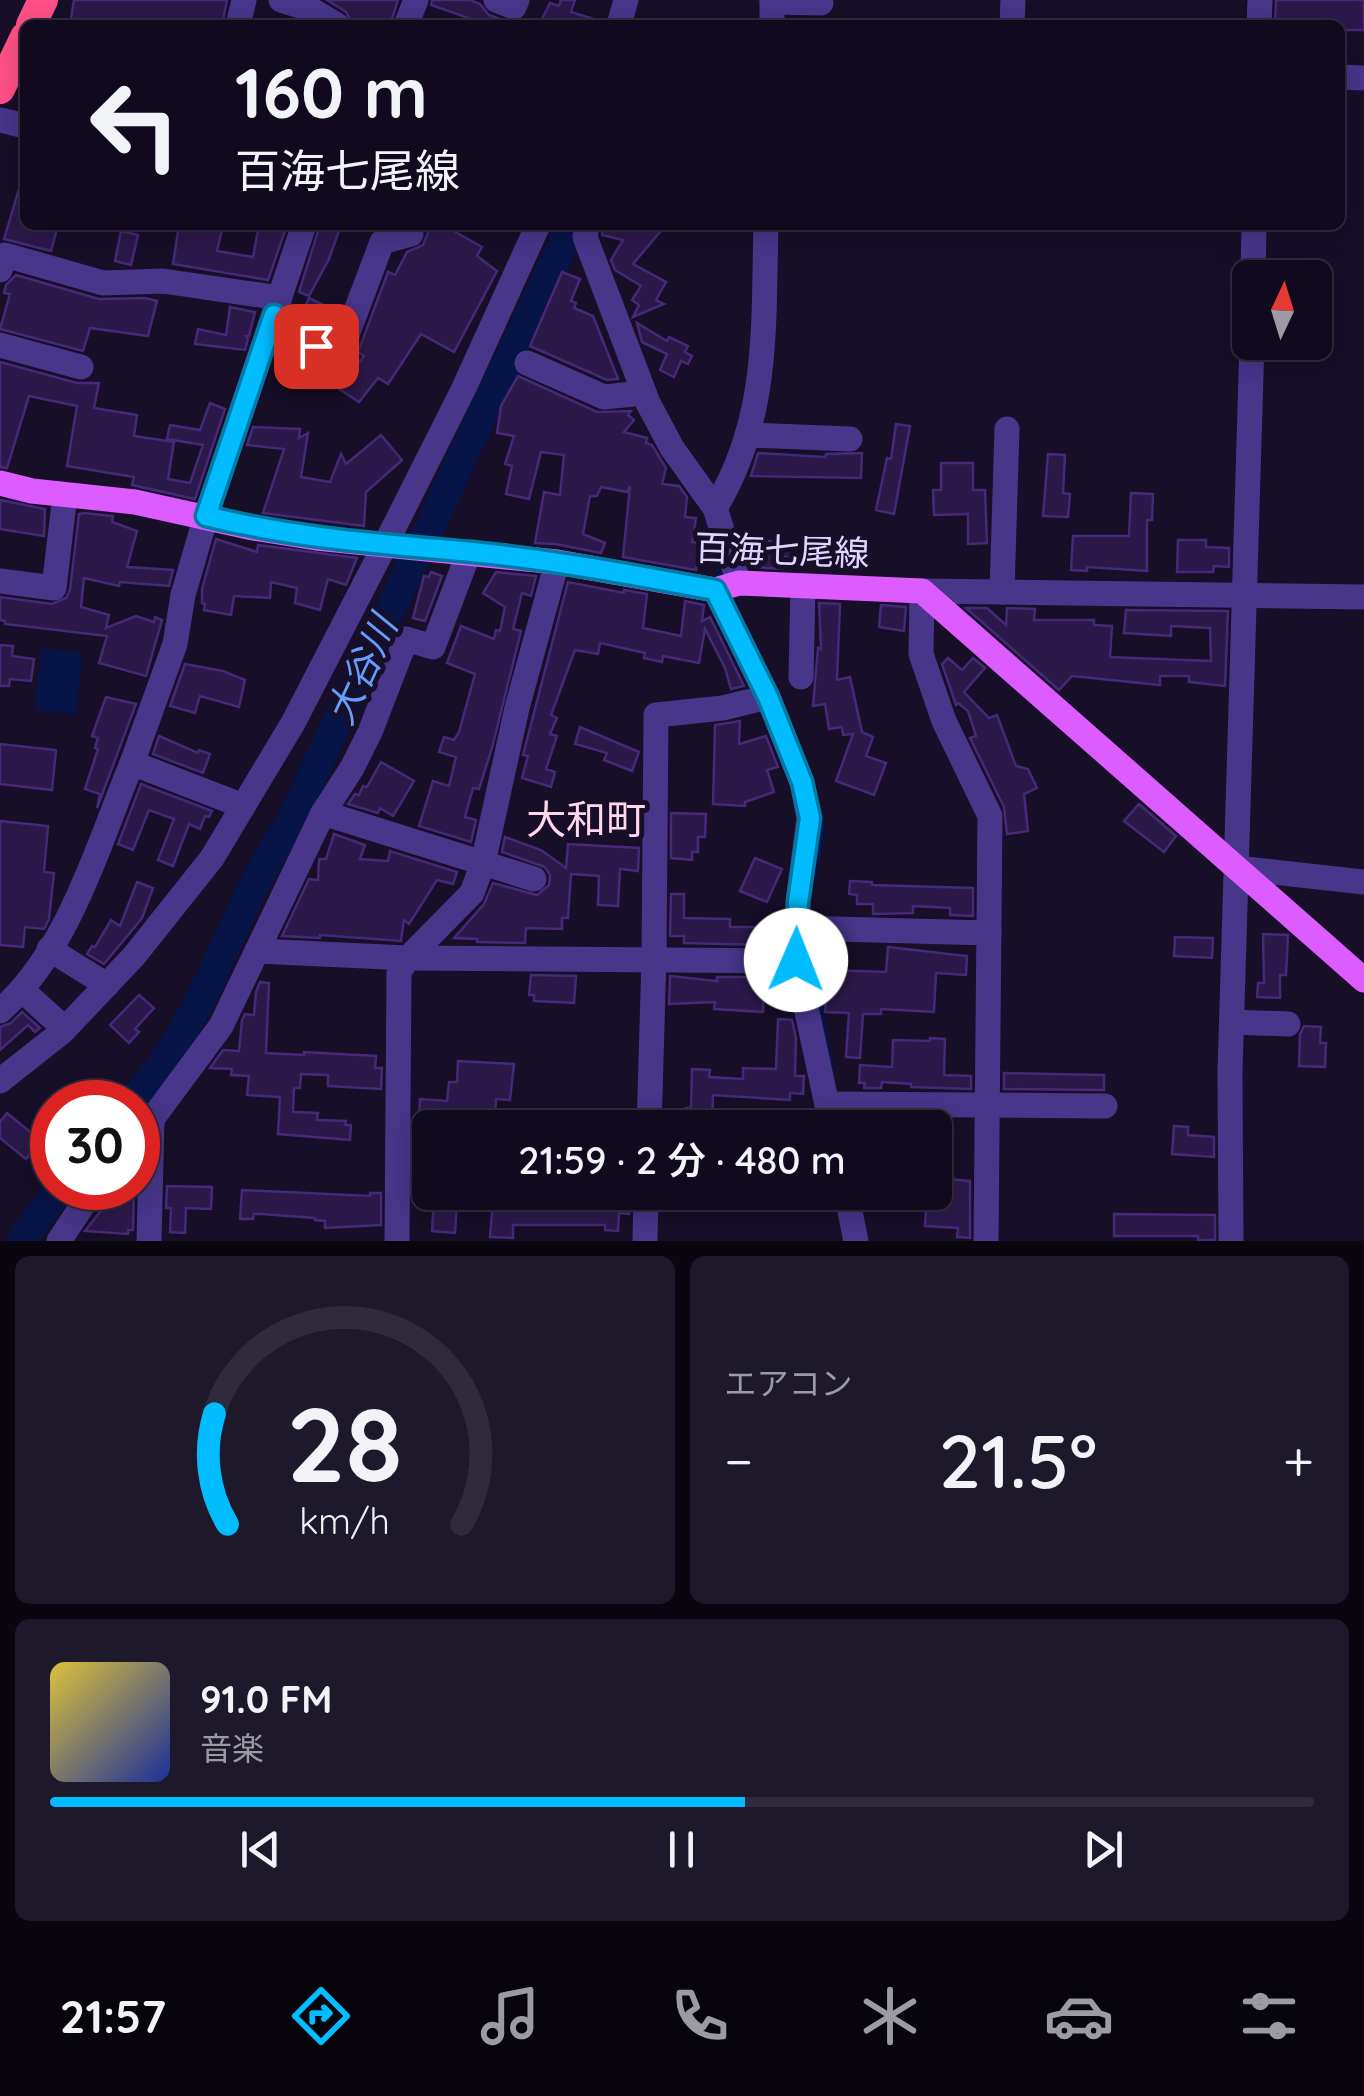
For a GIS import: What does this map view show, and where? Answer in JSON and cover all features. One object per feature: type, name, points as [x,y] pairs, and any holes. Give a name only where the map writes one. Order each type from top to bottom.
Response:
[{"type":"highway","points":[[0,89],[20,47]]},
{"type":"main road","name":"百海七尾線","points":[[0,483],[135,502],[254,528],[557,562],[726,587],[922,592]]},
{"type":"main road","points":[[922,592],[1364,980]]},
{"type":"street","points":[[281,0],[329,20]]},
{"type":"street","points":[[496,0],[514,6],[516,0]]},
{"type":"street","points":[[772,9],[821,3]]},
{"type":"street","points":[[0,1012],[24,991],[75,906],[132,763],[175,644],[183,595],[206,516],[302,230]]},
{"type":"street","points":[[0,1081],[65,1028],[106,985],[212,858],[394,546],[536,230]]},
{"type":"street","points":[[587,230],[644,393],[672,448],[715,508],[726,587],[802,782],[810,818],[796,960],[829,1110]]},
{"type":"street","points":[[715,508],[735,475],[764,360],[766,230]]},
{"type":"street","points":[[1253,260],[1254,230]]},
{"type":"street","points":[[0,270],[5,255],[103,283],[163,281],[277,306],[332,358],[340,356],[382,242],[412,234]]},
{"type":"street","points":[[0,345],[81,367]]},
{"type":"street","points":[[1231,1241],[1232,1022],[1252,360]]},
{"type":"street","points":[[527,363],[604,397],[644,393]]},
{"type":"street","points":[[1002,592],[1007,429]]},
{"type":"street","points":[[747,435],[850,439]]},
{"type":"street","points":[[0,581],[54,588],[65,495]]},
{"type":"street","points":[[160,1109],[221,1026],[323,813],[370,732],[406,639],[433,647],[470,552]]},
{"type":"street","points":[[397,1241],[399,972],[472,893],[516,708],[557,562]]},
{"type":"street","points":[[801,676],[803,586]]},
{"type":"street","points":[[986,1241],[990,816],[944,721],[921,654],[922,592],[1364,597]]},
{"type":"street","points":[[649,1110],[656,716],[723,708],[768,697]]},
{"type":"street","points":[[132,763],[244,806]]},
{"type":"street","points":[[323,813],[534,879]]},
{"type":"street","points":[[1236,868],[1364,882]]},
{"type":"street","points":[[797,928],[989,933]]},
{"type":"street","points":[[49,949],[106,985]]},
{"type":"street","points":[[257,950],[408,958],[796,960]]},
{"type":"street","points":[[24,991],[65,1028]]},
{"type":"street","points":[[1232,1022],[1288,1024]]},
{"type":"street","points":[[925,1110],[1105,1106]]},
{"type":"street","points":[[58,1241],[79,1210]]},
{"type":"street","points":[[148,1210],[149,1241]]},
{"type":"street","points":[[645,1241],[646,1210]]},
{"type":"street","points":[[850,1210],[856,1241]]},
{"type":"shaded area","points":[[42,648],[83,653],[76,715],[34,710]]},
{"type":"building","points":[[74,0],[227,0],[223,20],[71,20]]},
{"type":"building","points":[[327,0],[398,0],[392,20],[350,20],[346,12]]},
{"type":"building","points":[[432,0],[470,0],[503,20],[474,20],[431,5]]},
{"type":"building","points":[[561,0],[575,0],[571,12],[597,20],[542,20],[550,3],[559,6]]},
{"type":"building","points":[[1276,0],[1364,0],[1364,30],[1345,30],[1345,20],[1275,20]]},
{"type":"building","points":[[19,189],[20,230],[57,230],[51,251],[4,239]]},
{"type":"building","points":[[178,230],[222,230],[217,251],[253,257],[258,230],[285,230],[268,280],[173,264]]},
{"type":"building","points":[[318,230],[339,230],[309,296],[299,292]]},
{"type":"building","points":[[429,230],[452,230],[482,247],[477,256],[497,271],[454,352],[421,334],[388,384],[378,378],[359,402],[333,385],[341,374],[348,379],[364,356],[358,352],[388,272],[395,275],[407,252],[423,245]]},
{"type":"building","points":[[602,230],[660,232],[633,264],[666,282],[656,300],[664,304],[633,317],[639,305],[632,300],[641,286],[615,270],[611,260],[623,240],[602,235]]},
{"type":"building","points":[[121,231],[138,235],[131,265],[115,261]]},
{"type":"building","points":[[562,272],[580,279],[571,301],[576,303],[574,308],[593,316],[618,379],[607,380],[530,346]]},
{"type":"building","points":[[16,275],[99,299],[157,301],[148,336],[90,328],[83,351],[0,329],[10,294],[4,293],[6,285]]},
{"type":"building","points":[[309,298],[338,312],[331,331],[301,315]]},
{"type":"building","points":[[230,307],[255,312],[245,350],[195,344],[198,329],[226,335]]},
{"type":"building","points":[[637,323],[667,341],[669,337],[688,346],[685,352],[692,356],[688,364],[681,361],[674,377],[660,370],[667,354],[642,342]]},
{"type":"building","points":[[0,362],[77,383],[99,383],[94,408],[137,415],[134,436],[174,442],[168,479],[190,483],[203,445],[167,439],[170,425],[200,430],[210,403],[225,409],[195,499],[132,485],[134,477],[67,466],[77,406],[29,396],[7,468],[0,467]]},
{"type":"building","points":[[518,376],[597,412],[631,411],[628,415],[634,420],[624,432],[647,438],[646,443],[652,445],[666,468],[662,484],[679,486],[687,497],[685,517],[696,518],[692,542],[698,543],[696,570],[623,557],[630,486],[627,492],[601,487],[597,496],[590,496],[583,534],[605,543],[601,553],[535,543],[544,492],[560,495],[564,455],[541,452],[529,499],[506,494],[512,466],[505,464],[514,436],[497,433],[501,406]]},
{"type":"building","points":[[896,424],[910,426],[894,514],[876,510],[887,458],[891,459]]},
{"type":"building","points":[[253,427],[300,429],[299,438],[308,433],[301,477],[330,482],[341,454],[346,464],[381,435],[402,460],[366,492],[364,526],[263,513],[284,449],[247,445]]},
{"type":"building","points":[[758,453],[825,457],[862,453],[861,478],[751,476]]},
{"type":"building","points":[[1048,454],[1065,455],[1063,493],[1070,494],[1068,517],[1043,516]]},
{"type":"building","points":[[941,463],[973,463],[973,490],[985,490],[987,543],[968,544],[968,514],[934,515],[933,490],[941,490]]},
{"type":"building","points":[[1131,493],[1153,494],[1152,520],[1147,520],[1147,571],[1087,567],[1087,571],[1071,570],[1073,536],[1129,536]]},
{"type":"building","points":[[0,500],[45,509],[44,536],[0,529]]},
{"type":"building","points":[[79,514],[113,516],[112,522],[137,531],[127,567],[173,570],[169,586],[120,582],[119,586],[84,578],[81,607],[109,615],[106,628],[136,616],[154,622],[155,617],[162,620],[146,676],[99,663],[107,636],[5,624],[0,620],[0,597],[52,604],[66,598]]},
{"type":"building","points":[[216,539],[257,552],[258,545],[357,558],[346,585],[328,579],[320,610],[295,603],[297,588],[271,582],[270,598],[234,596],[231,615],[204,610],[202,603]]},
{"type":"building","points":[[1178,540],[1206,540],[1206,547],[1229,548],[1229,567],[1214,566],[1213,572],[1177,572]]},
{"type":"building","points":[[745,542],[795,542],[795,557],[783,557],[783,569],[751,567]]},
{"type":"building","points":[[431,572],[442,576],[425,621],[413,618],[424,576],[429,577]]},
{"type":"building","points":[[496,572],[536,576],[531,596],[522,593],[513,629],[521,631],[492,748],[479,789],[473,788],[465,817],[476,820],[471,842],[419,826],[433,781],[449,786],[456,757],[439,752],[444,737],[454,740],[459,732],[475,674],[447,663],[461,626],[494,639],[496,630],[500,631],[505,607],[483,593]]},
{"type":"building","points":[[568,582],[647,594],[643,628],[681,636],[685,601],[704,605],[702,621],[710,617],[744,686],[731,689],[705,629],[699,663],[663,656],[662,662],[644,658],[645,653],[600,643],[598,654],[575,650],[551,715],[557,718],[550,734],[557,736],[546,769],[555,772],[551,787],[522,778],[528,756],[523,755]]},
{"type":"building","points":[[819,603],[840,604],[837,680],[850,677],[862,732],[873,737],[866,756],[886,763],[874,795],[836,781],[853,734],[843,735],[842,727],[829,729],[825,704],[813,706],[818,648],[821,649]]},
{"type":"building","points":[[881,605],[906,607],[904,631],[879,627]]},
{"type":"building","points":[[966,608],[987,608],[1006,625],[1007,608],[1035,609],[1034,620],[1094,620],[1094,625],[1112,626],[1110,657],[1211,661],[1210,628],[1171,626],[1171,636],[1124,633],[1126,610],[1228,611],[1225,686],[1189,682],[1189,676],[1160,676],[1160,685],[1072,676],[1059,690]]},
{"type":"building","points":[[0,645],[13,646],[12,656],[34,659],[31,681],[10,679],[9,686],[0,686]]},
{"type":"building","points":[[948,658],[962,670],[973,658],[985,668],[964,692],[989,718],[997,715],[1016,766],[1028,769],[1037,788],[1024,794],[1028,831],[1007,834],[1004,807],[970,738],[976,736],[968,711],[956,705],[942,664]]},
{"type":"building","points":[[185,664],[223,671],[245,680],[239,707],[200,696],[195,713],[170,706]]},
{"type":"building","points":[[106,697],[136,704],[97,808],[100,794],[85,789],[98,749],[98,738],[92,736]]},
{"type":"building","points":[[740,721],[739,744],[766,736],[778,767],[767,770],[774,792],[745,802],[745,806],[713,804],[715,725]]},
{"type":"building","points":[[580,727],[639,752],[632,771],[604,760],[607,753],[575,744]]},
{"type":"building","points":[[159,736],[198,753],[199,750],[210,754],[203,773],[153,754]]},
{"type":"building","points":[[0,744],[56,750],[52,790],[0,784]]},
{"type":"building","points":[[381,762],[414,781],[393,816],[380,808],[378,813],[348,804],[363,786],[367,787]]},
{"type":"building","points":[[141,784],[212,811],[209,817],[205,816],[200,829],[189,824],[173,866],[158,860],[174,819],[149,810],[133,850],[118,844]]},
{"type":"building","points":[[1139,804],[1176,836],[1164,852],[1124,821]]},
{"type":"building","points":[[671,813],[706,814],[705,837],[698,837],[698,852],[692,852],[692,860],[671,858]]},
{"type":"building","points":[[0,821],[48,826],[44,872],[54,873],[49,919],[44,929],[25,927],[23,947],[0,945]]},
{"type":"building","points":[[334,834],[365,845],[360,859],[388,861],[390,851],[457,872],[453,884],[437,880],[409,924],[404,920],[401,941],[282,936],[309,879],[318,880],[319,859],[326,859]]},
{"type":"building","points":[[505,837],[541,850],[566,868],[568,844],[639,848],[638,871],[620,869],[618,906],[598,905],[599,876],[571,874],[568,918],[562,918],[562,929],[526,928],[525,943],[454,938],[484,904],[493,883],[537,895],[549,885],[550,875],[545,867],[502,852]]},
{"type":"building","points":[[755,858],[782,869],[767,902],[740,891]]},
{"type":"building","points":[[850,881],[973,888],[973,916],[950,915],[950,908],[913,906],[913,913],[873,914],[873,904],[857,904],[857,895],[849,894]]},
{"type":"building","points":[[137,882],[153,888],[142,918],[104,964],[87,954],[111,920],[120,926]]},
{"type":"building","points":[[671,894],[684,894],[684,918],[730,919],[730,927],[770,927],[769,945],[684,943],[684,936],[670,936]]},
{"type":"building","points":[[1263,934],[1288,935],[1286,975],[1280,975],[1280,998],[1257,997],[1258,983],[1264,983]]},
{"type":"building","points":[[1175,937],[1213,938],[1212,958],[1174,956]]},
{"type":"building","points":[[888,947],[967,956],[966,975],[936,973],[934,1012],[881,1009],[881,1014],[863,1014],[860,1058],[846,1057],[849,1013],[825,1012],[828,970],[886,972]]},
{"type":"building","points":[[531,975],[576,976],[574,1003],[534,1001],[534,995],[529,995]]},
{"type":"building","points":[[670,976],[764,980],[763,1012],[714,1009],[715,1002],[669,1004]]},
{"type":"building","points":[[260,982],[269,983],[266,1053],[376,1056],[375,1068],[382,1068],[381,1089],[328,1086],[328,1075],[301,1074],[300,1088],[294,1088],[293,1112],[318,1113],[317,1120],[346,1121],[345,1125],[351,1125],[350,1140],[278,1134],[280,1097],[247,1095],[249,1076],[231,1075],[232,1069],[210,1068],[223,1050],[239,1051],[242,1020],[245,1014],[254,1015]]},
{"type":"building","points":[[139,995],[154,1008],[135,1029],[139,1032],[129,1043],[110,1025]]},
{"type":"building","points":[[22,1012],[40,1028],[35,1032],[28,1025],[0,1050],[0,1027]]},
{"type":"building","points":[[778,1019],[792,1020],[796,1038],[795,1076],[804,1076],[803,1094],[790,1093],[790,1100],[713,1095],[713,1110],[686,1110],[691,1108],[692,1069],[710,1070],[709,1077],[743,1079],[743,1068],[776,1069]]},
{"type":"building","points":[[1304,1026],[1321,1027],[1320,1043],[1326,1043],[1325,1067],[1299,1066]]},
{"type":"building","points":[[945,1039],[944,1075],[971,1076],[971,1089],[882,1082],[881,1088],[864,1088],[865,1083],[859,1083],[860,1065],[892,1067],[893,1040]]},
{"type":"building","points":[[458,1061],[514,1064],[510,1100],[496,1099],[495,1110],[419,1110],[420,1099],[447,1101],[449,1082],[457,1082]]},
{"type":"building","points":[[1004,1073],[1104,1075],[1104,1090],[1004,1089]]},
{"type":"building","points":[[7,1113],[30,1132],[30,1154],[26,1159],[0,1138],[0,1122]]},
{"type":"building","points":[[1174,1126],[1188,1127],[1188,1135],[1214,1137],[1214,1157],[1172,1154]]},
{"type":"building","points":[[952,1179],[970,1181],[970,1238],[957,1237],[958,1228],[925,1226],[926,1210],[952,1210]]},
{"type":"building","points":[[167,1186],[212,1187],[211,1209],[186,1208],[185,1233],[170,1232]]},
{"type":"building","points":[[242,1190],[370,1196],[381,1193],[381,1225],[325,1228],[325,1221],[315,1218],[261,1214],[254,1214],[253,1219],[240,1219]]},
{"type":"building","points":[[133,1210],[133,1230],[128,1230],[128,1234],[85,1231],[100,1212]]},
{"type":"building","points":[[433,1210],[456,1210],[455,1233],[432,1231]]},
{"type":"building","points":[[492,1210],[629,1210],[629,1214],[619,1213],[618,1231],[605,1230],[605,1225],[513,1225],[513,1238],[490,1237]]},
{"type":"building","points":[[1114,1214],[1215,1215],[1215,1240],[1198,1240],[1198,1236],[1114,1236]]},
{"type":"waterway","name":"大谷川","points":[[150,1080],[185,1027],[257,878],[292,819],[570,230]]},
{"type":"waterway","points":[[569,231],[575,244]]},
{"type":"waterway","points":[[707,523],[721,580]]},
{"type":"waterway","points":[[813,878],[824,830],[820,815]]},
{"type":"waterway","points":[[809,944],[832,1071]]},
{"type":"waterway","name":"大谷川","points":[[21,1241],[44,1210]]},
{"type":"district","name":"大和町","points":[[586,820]]},
{"type":"route","points":[[316,346],[274,315],[206,516],[316,538],[557,562],[715,590],[768,697],[802,782],[810,818],[798,902],[796,960]]}]
